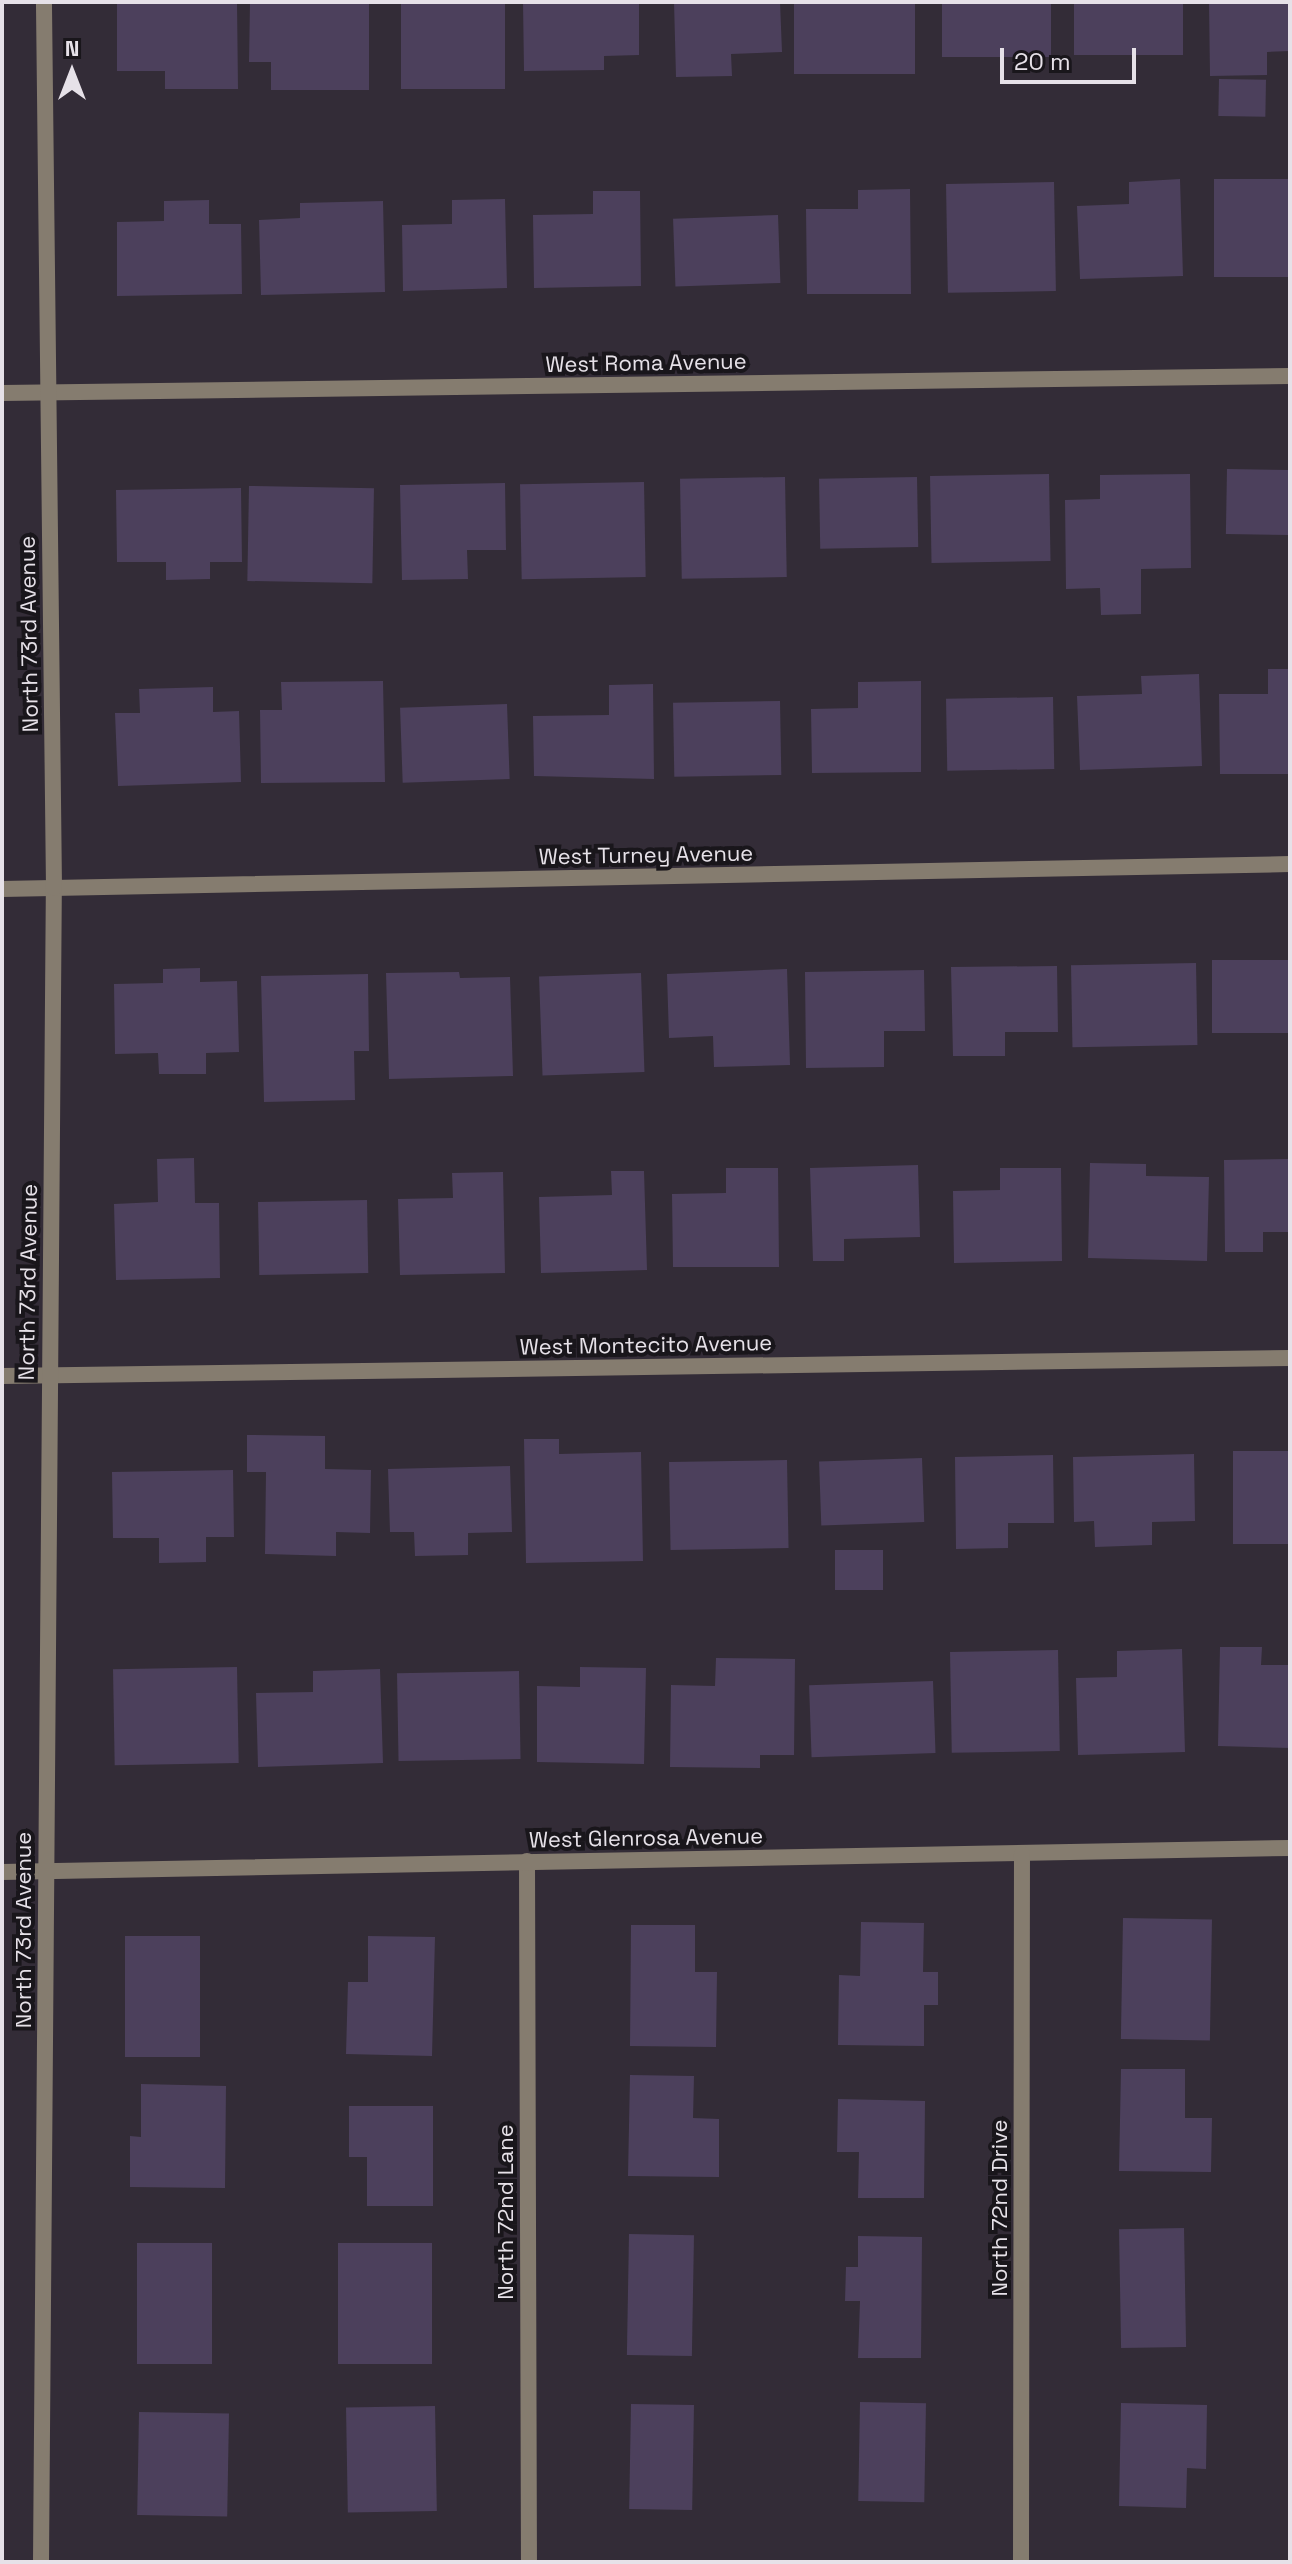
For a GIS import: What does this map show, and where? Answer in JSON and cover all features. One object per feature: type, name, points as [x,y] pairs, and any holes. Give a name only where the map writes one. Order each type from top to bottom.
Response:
[{"type":"street","name":"North 73rd Avenue","points":[[41,2562],[54,888],[44,2]]},
{"type":"street","name":"West Roma Avenue","points":[[2,393],[1290,376]]},
{"type":"street","name":"West Turney Avenue","points":[[2,889],[1290,864]]},
{"type":"street","name":"West Montecito Avenue","points":[[2,1376],[1290,1358]]},
{"type":"street","name":"West Glenrosa Avenue","points":[[2,1872],[1290,1848]]},
{"type":"street","name":"North 72nd Drive","points":[[1021,2562],[1022,1854]]},
{"type":"street","name":"North 72nd Lane","points":[[527,1861],[529,2562]]},
{"type":"building","points":[[117,2],[237,2],[238,89],[165,89],[165,71],[117,71]]},
{"type":"building","points":[[250,2],[369,2],[369,90],[271,90],[271,62],[249,62]]},
{"type":"building","points":[[401,2],[505,2],[505,89],[401,89]]},
{"type":"building","points":[[523,2],[639,2],[639,55],[604,56],[604,70],[524,71]]},
{"type":"building","points":[[674,2],[780,2],[782,52],[731,54],[732,76],[676,77]]},
{"type":"building","points":[[794,2],[915,2],[915,74],[794,74]]},
{"type":"building","points":[[942,2],[1051,2],[1051,57],[942,57]]},
{"type":"building","points":[[1074,2],[1183,2],[1183,55],[1074,55]]},
{"type":"building","points":[[1209,2],[1290,2],[1290,51],[1267,52],[1267,75],[1210,76]]},
{"type":"building","points":[[1219,79],[1266,80],[1265,117],[1218,116]]},
{"type":"building","points":[[1180,179],[1183,276],[1080,279],[1077,206],[1129,204],[1129,182]]},
{"type":"building","points":[[1214,179],[1290,179],[1290,277],[1214,277]]},
{"type":"building","points":[[1054,182],[1056,291],[948,293],[946,184]]},
{"type":"building","points":[[910,189],[911,294],[807,294],[806,209],[858,209],[858,190]]},
{"type":"building","points":[[593,191],[640,191],[641,286],[534,288],[533,215],[593,214]]},
{"type":"building","points":[[505,199],[507,288],[403,291],[402,225],[452,224],[452,200]]},
{"type":"building","points":[[209,200],[209,224],[241,224],[242,294],[117,296],[117,222],[164,221],[164,201]]},
{"type":"building","points":[[383,201],[385,292],[261,295],[259,220],[300,218],[300,203]]},
{"type":"building","points":[[778,215],[780,283],[675,287],[673,219]]},
{"type":"building","points":[[1227,469],[1290,470],[1289,535],[1226,534]]},
{"type":"building","points":[[1049,474],[1051,561],[932,563],[930,476]]},
{"type":"building","points":[[1190,474],[1191,568],[1141,569],[1141,614],[1101,615],[1100,588],[1066,589],[1065,500],[1100,499],[1100,475]]},
{"type":"building","points":[[785,477],[787,577],[682,579],[680,479]]},
{"type":"building","points":[[917,477],[918,547],[820,549],[819,479]]},
{"type":"building","points":[[644,482],[646,577],[522,579],[520,484]]},
{"type":"building","points":[[505,483],[506,550],[467,550],[468,579],[402,580],[400,485]]},
{"type":"building","points":[[249,486],[374,488],[372,583],[247,581]]},
{"type":"building","points":[[241,488],[242,562],[210,562],[210,579],[166,580],[166,562],[117,562],[116,490]]},
{"type":"building","points":[[1268,669],[1290,669],[1290,774],[1220,774],[1219,694],[1268,694]]},
{"type":"building","points":[[1199,674],[1202,766],[1080,770],[1077,696],[1142,694],[1141,676]]},
{"type":"building","points":[[383,681],[385,782],[261,783],[260,710],[282,710],[281,682]]},
{"type":"building","points":[[921,681],[921,772],[812,773],[811,709],[858,708],[858,682]]},
{"type":"building","points":[[653,684],[654,779],[534,776],[533,716],[609,715],[609,685]]},
{"type":"building","points":[[213,687],[213,712],[239,711],[241,782],[118,786],[115,713],[140,713],[139,689]]},
{"type":"building","points":[[1053,697],[1054,769],[947,771],[946,699]]},
{"type":"building","points":[[780,701],[781,775],[674,777],[673,703]]},
{"type":"building","points":[[507,704],[510,779],[403,783],[400,708]]},
{"type":"building","points":[[1212,960],[1290,960],[1290,1033],[1212,1033]]},
{"type":"building","points":[[1196,963],[1197,1045],[1072,1047],[1071,965]]},
{"type":"building","points":[[1057,966],[1058,1032],[1005,1032],[1005,1056],[953,1056],[951,967]]},
{"type":"building","points":[[200,968],[200,982],[237,981],[239,1052],[206,1053],[206,1074],[159,1074],[158,1053],[115,1054],[114,984],[163,983],[163,969]]},
{"type":"building","points":[[787,969],[790,1065],[714,1067],[713,1036],[669,1038],[667,974]]},
{"type":"building","points":[[924,970],[925,1031],[884,1031],[884,1067],[806,1068],[805,972]]},
{"type":"building","points":[[459,972],[460,978],[510,977],[513,1076],[389,1079],[386,973]]},
{"type":"building","points":[[641,973],[644,1072],[543,1075],[539,977]]},
{"type":"building","points":[[368,974],[369,1051],[354,1051],[355,1100],[264,1102],[261,976]]},
{"type":"building","points":[[194,1158],[195,1203],[219,1203],[220,1278],[116,1280],[114,1204],[158,1202],[157,1159]]},
{"type":"building","points":[[1290,1159],[1290,1232],[1263,1232],[1263,1252],[1225,1252],[1224,1160]]},
{"type":"building","points":[[1090,1163],[1146,1164],[1146,1176],[1209,1177],[1207,1261],[1088,1258]]},
{"type":"building","points":[[918,1165],[920,1237],[844,1239],[844,1261],[813,1261],[810,1168]]},
{"type":"building","points":[[726,1168],[778,1168],[779,1267],[673,1267],[672,1194],[726,1193]]},
{"type":"building","points":[[1000,1168],[1061,1168],[1062,1261],[954,1263],[953,1191],[1000,1190]]},
{"type":"building","points":[[611,1171],[644,1171],[647,1270],[541,1273],[539,1197],[612,1195]]},
{"type":"building","points":[[503,1172],[505,1273],[400,1275],[398,1199],[453,1198],[452,1173]]},
{"type":"building","points":[[367,1200],[368,1273],[259,1275],[258,1202]]},
{"type":"building","points":[[247,1435],[325,1436],[325,1469],[371,1470],[370,1533],[336,1532],[336,1556],[265,1554],[266,1472],[247,1472]]},
{"type":"building","points":[[524,1439],[559,1439],[559,1454],[641,1452],[643,1561],[526,1563]]},
{"type":"building","points":[[1233,1451],[1290,1451],[1290,1544],[1233,1544]]},
{"type":"building","points":[[1194,1454],[1195,1521],[1152,1522],[1152,1545],[1095,1547],[1094,1521],[1074,1522],[1073,1457]]},
{"type":"building","points":[[1053,1455],[1054,1523],[1008,1523],[1008,1548],[956,1549],[955,1457]]},
{"type":"building","points":[[922,1458],[924,1522],[821,1526],[819,1462]]},
{"type":"building","points":[[787,1460],[789,1548],[671,1550],[669,1462]]},
{"type":"building","points":[[510,1466],[512,1532],[468,1533],[468,1555],[415,1556],[414,1532],[390,1532],[388,1469]]},
{"type":"building","points":[[233,1470],[234,1537],[206,1537],[206,1562],[159,1563],[159,1538],[113,1538],[112,1472]]},
{"type":"building","points":[[835,1550],[883,1550],[883,1590],[835,1590]]},
{"type":"building","points":[[1220,1647],[1262,1647],[1261,1665],[1290,1665],[1290,1748],[1218,1746]]},
{"type":"building","points":[[1182,1649],[1185,1752],[1078,1755],[1076,1678],[1117,1677],[1117,1651]]},
{"type":"building","points":[[1058,1650],[1060,1751],[952,1753],[950,1652]]},
{"type":"building","points":[[716,1658],[795,1659],[794,1755],[760,1755],[760,1768],[670,1767],[671,1685],[715,1686]]},
{"type":"building","points":[[237,1667],[239,1763],[115,1765],[113,1669]]},
{"type":"building","points":[[580,1667],[646,1668],[644,1764],[537,1762],[537,1686],[580,1687]]},
{"type":"building","points":[[380,1669],[383,1763],[258,1767],[256,1693],[313,1692],[313,1671]]},
{"type":"building","points":[[519,1671],[521,1759],[399,1761],[397,1673]]},
{"type":"building","points":[[933,1681],[936,1753],[812,1757],[809,1685]]},
{"type":"building","points":[[1123,1918],[1212,1920],[1210,2041],[1121,2039]]},
{"type":"building","points":[[861,1922],[924,1923],[923,1972],[938,1972],[938,2005],[924,2005],[924,2046],[838,2045],[839,1975],[860,1976]]},
{"type":"building","points":[[631,1925],[695,1925],[695,1972],[717,1972],[716,2047],[630,2046]]},
{"type":"building","points":[[125,1936],[200,1936],[200,2057],[125,2057]]},
{"type":"building","points":[[368,1936],[435,1937],[432,2056],[346,2054],[348,1982],[368,1982]]},
{"type":"building","points":[[1121,2069],[1185,2069],[1185,2118],[1212,2118],[1211,2172],[1119,2171]]},
{"type":"building","points":[[630,2075],[694,2076],[693,2118],[719,2119],[719,2177],[628,2176]]},
{"type":"building","points":[[141,2084],[226,2086],[225,2188],[130,2187],[130,2136],[141,2137]]},
{"type":"building","points":[[838,2099],[925,2101],[924,2198],[858,2198],[859,2152],[837,2152]]},
{"type":"building","points":[[349,2106],[433,2106],[433,2206],[367,2206],[367,2157],[349,2157]]},
{"type":"building","points":[[1184,2228],[1186,2347],[1121,2348],[1119,2229]]},
{"type":"building","points":[[629,2234],[694,2235],[692,2356],[627,2355]]},
{"type":"building","points":[[858,2236],[922,2237],[921,2358],[858,2358],[860,2301],[845,2301],[846,2267],[858,2267]]},
{"type":"building","points":[[137,2243],[212,2243],[212,2364],[137,2364]]},
{"type":"building","points":[[338,2243],[432,2243],[432,2364],[338,2364]]},
{"type":"building","points":[[860,2402],[926,2403],[924,2502],[858,2501]]},
{"type":"building","points":[[1121,2403],[1207,2405],[1206,2469],[1187,2468],[1186,2508],[1119,2506]]},
{"type":"building","points":[[631,2404],[694,2405],[692,2510],[629,2509]]},
{"type":"building","points":[[435,2406],[437,2511],[348,2513],[346,2408]]},
{"type":"building","points":[[139,2412],[229,2414],[227,2517],[137,2515]]}]
